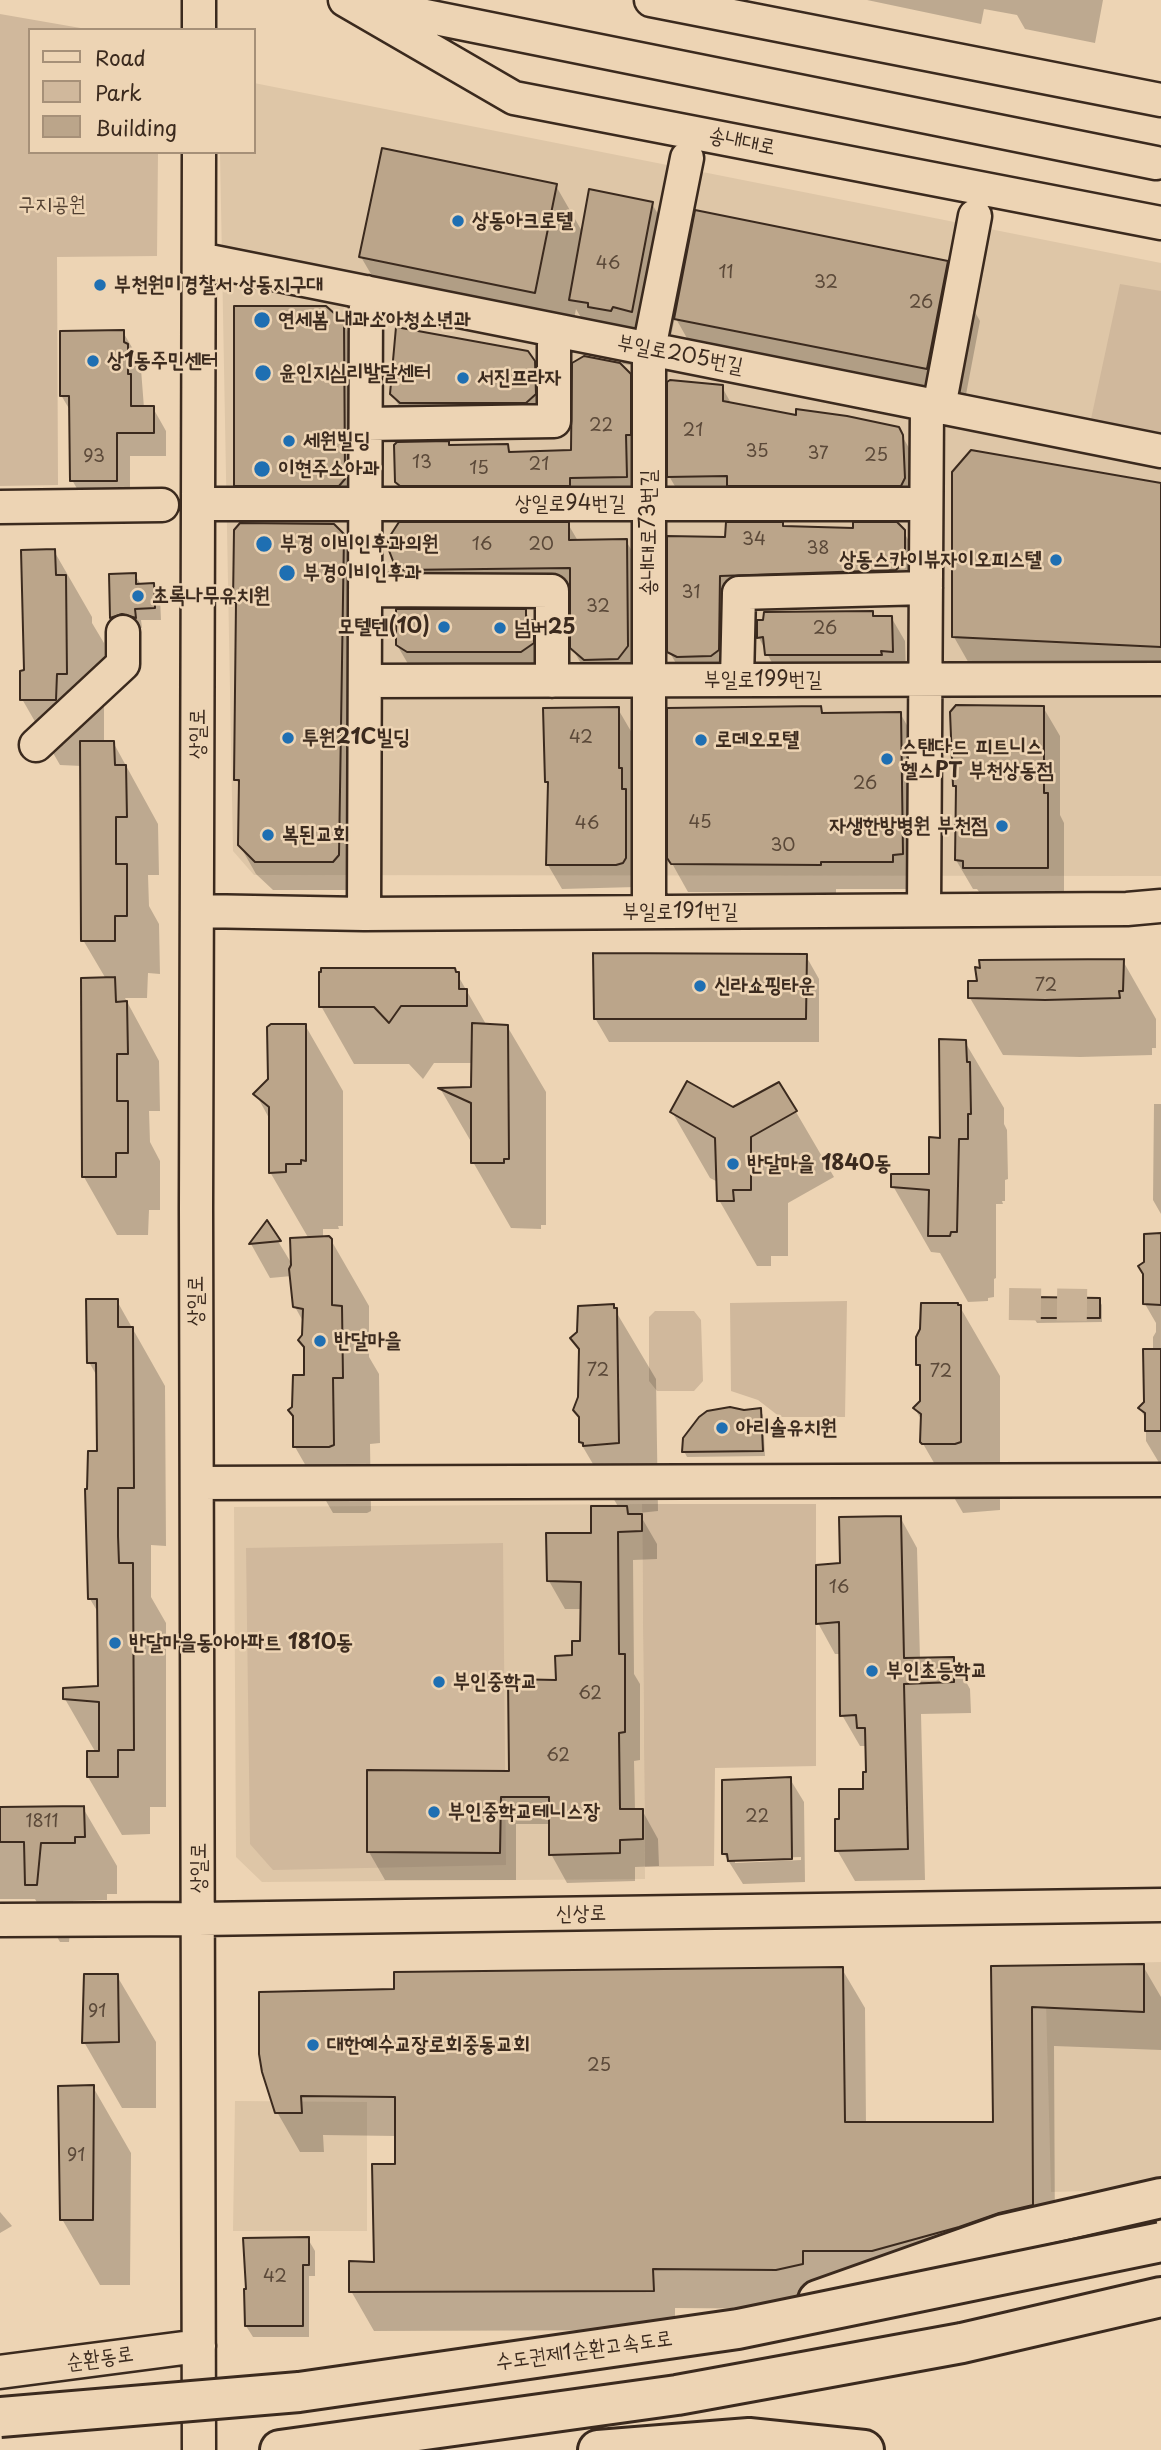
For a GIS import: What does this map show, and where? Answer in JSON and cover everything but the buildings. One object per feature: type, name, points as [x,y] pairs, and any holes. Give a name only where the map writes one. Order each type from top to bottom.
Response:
[{"type":"highway","points":[[738,2329],[1004,2234],[1161,2198]]},
{"type":"highway","name":"수도권제1순환고속도로","points":[[0,2417],[299,2392],[738,2329],[1161,2242]]},
{"type":"highway","points":[[280,2450],[677,2395],[962,2343],[1161,2297]]},
{"type":"highway","points":[[598,2450],[749,2438],[864,2450]]},
{"type":"street","points":[[199,0],[199,28]]},
{"type":"street","name":"송내대로","points":[[346,0],[1156,163]]},
{"type":"street","name":"송내대로","points":[[346,0],[514,98],[1160,222]]},
{"type":"street","points":[[651,0],[1161,100]]},
{"type":"street","name":"상일로","points":[[199,154],[199,2450]]},
{"type":"street","name":"송내대로73번길","points":[[649,912],[649,349],[687,159]]},
{"type":"street","points":[[924,910],[926,504],[933,406],[975,216]]},
{"type":"street","name":"부일로205번길","points":[[199,259],[1161,451]]},
{"type":"street","points":[[364,914],[366,292]]},
{"type":"street","points":[[366,424],[554,421],[554,330]]},
{"type":"street","name":"상일로94번길","points":[[213,504],[926,504]]},
{"type":"street","points":[[0,507],[162,505]]},
{"type":"street","points":[[737,680],[739,593],[926,588]]},
{"type":"street","points":[[365,590],[552,591],[552,681]]},
{"type":"street","points":[[36,745],[123,664],[123,632]]},
{"type":"street","name":"부일로199번길","points":[[365,681],[1161,679]]},
{"type":"street","name":"부일로191번길","points":[[198,911],[364,914],[1127,909],[1161,906]]},
{"type":"street","points":[[197,1483],[1161,1480]]},
{"type":"street","name":"신상로","points":[[0,1920],[1161,1905]]},
{"type":"street","name":"순환동로","points":[[0,2372],[199,2346]]},
{"type":"shaded area","points":[[256,83],[1161,263],[1161,876],[254,875],[233,851],[220,154],[256,154]]},
{"type":"shaded area","name":"부인중학교","points":[[642,1504],[645,1879],[262,1882],[236,1857],[234,1507]]},
{"type":"shaded area","points":[[1161,1962],[1161,2189],[1051,2192],[1045,1965]]},
{"type":"shaded area","points":[[235,2101],[367,2102],[367,2231],[233,2231]]},
{"type":"green space","name":"구지공원","points":[[0,14],[80,28],[28,28],[28,154],[158,154],[157,256],[57,257],[58,485],[0,486]]},
{"type":"green space","points":[[1120,284],[1161,291],[1161,434],[1091,419]]},
{"type":"green space","points":[[847,1301],[845,1417],[780,1417],[758,1400],[731,1391],[730,1303]]},
{"type":"green space","points":[[655,1311],[694,1311],[701,1320],[703,1381],[694,1391],[657,1391],[649,1381],[649,1317]]},
{"type":"green space","points":[[642,1504],[816,1504],[816,1766],[715,1768],[714,1866],[645,1867]]},
{"type":"green space","points":[[503,1543],[506,1865],[273,1870],[250,1844],[246,1548]]},
{"type":"tunnel","points":[[1009,1304],[1087,1305]]},
{"type":"place","name":"상동아크로텔","points":[[458,221]]},
{"type":"place","name":"부천원미경찰서 상동지구대","points":[[100,285]]},
{"type":"place","name":"연세봄 내과소아청소년과","points":[[262,320]]},
{"type":"place","name":"상1동주민센터","points":[[93,361]]},
{"type":"place","name":"윤인지심리발달센터","points":[[263,373]]},
{"type":"place","name":"서진프라자","points":[[463,378]]},
{"type":"place","name":"세원빌딩","points":[[289,441]]},
{"type":"place","name":"이현주소아과","points":[[262,469]]},
{"type":"place","name":"부경 이비인후과의원","points":[[264,544]]},
{"type":"place","name":"상동스카이뷰자이오피스텔","points":[[1056,560]]},
{"type":"place","name":"부경이비인후과","points":[[287,573]]},
{"type":"place","name":"초록나무유치원","points":[[138,596]]},
{"type":"place","name":"모텔텐(10)","points":[[444,627]]},
{"type":"place","name":"넘버25","points":[[500,628]]},
{"type":"place","name":"투원21C빌딩","points":[[288,738]]},
{"type":"place","name":"로데오모텔","points":[[701,740]]},
{"type":"place","name":"스탠다드 피트니스 헬스PT 부천상동점","points":[[887,759]]},
{"type":"place","name":"자생한방병원 부천점","points":[[1002,826]]},
{"type":"place","name":"복된교회","points":[[268,835]]},
{"type":"place","name":"신라쇼핑타운","points":[[700,986]]},
{"type":"place","name":"반달마을 1840동","points":[[733,1164]]},
{"type":"place","name":"반달마을","points":[[320,1341]]},
{"type":"place","name":"아리솔유치원","points":[[722,1428]]},
{"type":"place","name":"반달마을동아아파트 1810동","points":[[115,1643]]},
{"type":"place","name":"부인초등학교","points":[[872,1671]]},
{"type":"place","name":"부인중학교","points":[[439,1682]]},
{"type":"place","name":"부인중학교테니스장","points":[[434,1812]]},
{"type":"place","name":"대한예수교장로회중동교회","points":[[313,2045]]}]
